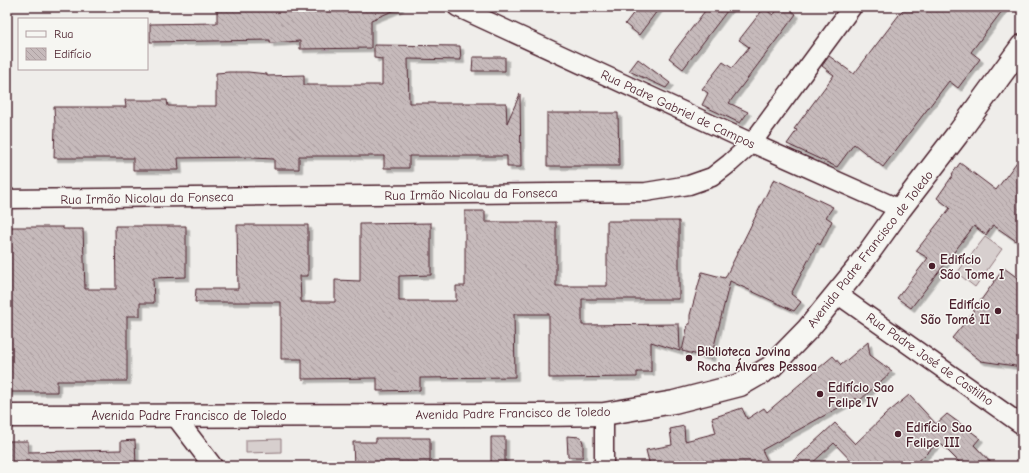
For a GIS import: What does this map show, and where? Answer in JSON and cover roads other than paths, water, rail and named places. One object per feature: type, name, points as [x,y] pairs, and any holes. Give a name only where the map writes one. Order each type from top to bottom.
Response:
[{"type":"street","name":"Rua Padre Gabriel de Campos","points":[[457,7],[752,143],[900,209]]},
{"type":"street","name":"Rua Irmão Nicolau da Fonseca","points":[[7,199],[646,192],[690,185],[712,177],[752,143],[852,7]]},
{"type":"street","name":"Avenida Padre Francisco de Toledo","points":[[7,416],[604,414],[674,402],[740,385],[771,367],[808,329],[857,269],[1022,46]]},
{"type":"street","name":"Rua Padre José de Castilho","points":[[837,294],[1022,425]]},
{"type":"street","points":[[604,414],[604,466]]},
{"type":"street","points":[[174,415],[213,466]]},
{"type":"place","name":"Edifício São Tome I","points":[[932,266]]},
{"type":"place","name":"Edifício São Tomé II","points":[[998,311]]},
{"type":"place","name":"Biblioteca Jovina Rocha Álvares Pessoa","points":[[689,358]]},
{"type":"place","name":"Edifício Sao Felipe IV","points":[[820,394]]},
{"type":"place","name":"Edifício Sao Felipe III","points":[[898,434]]}]
